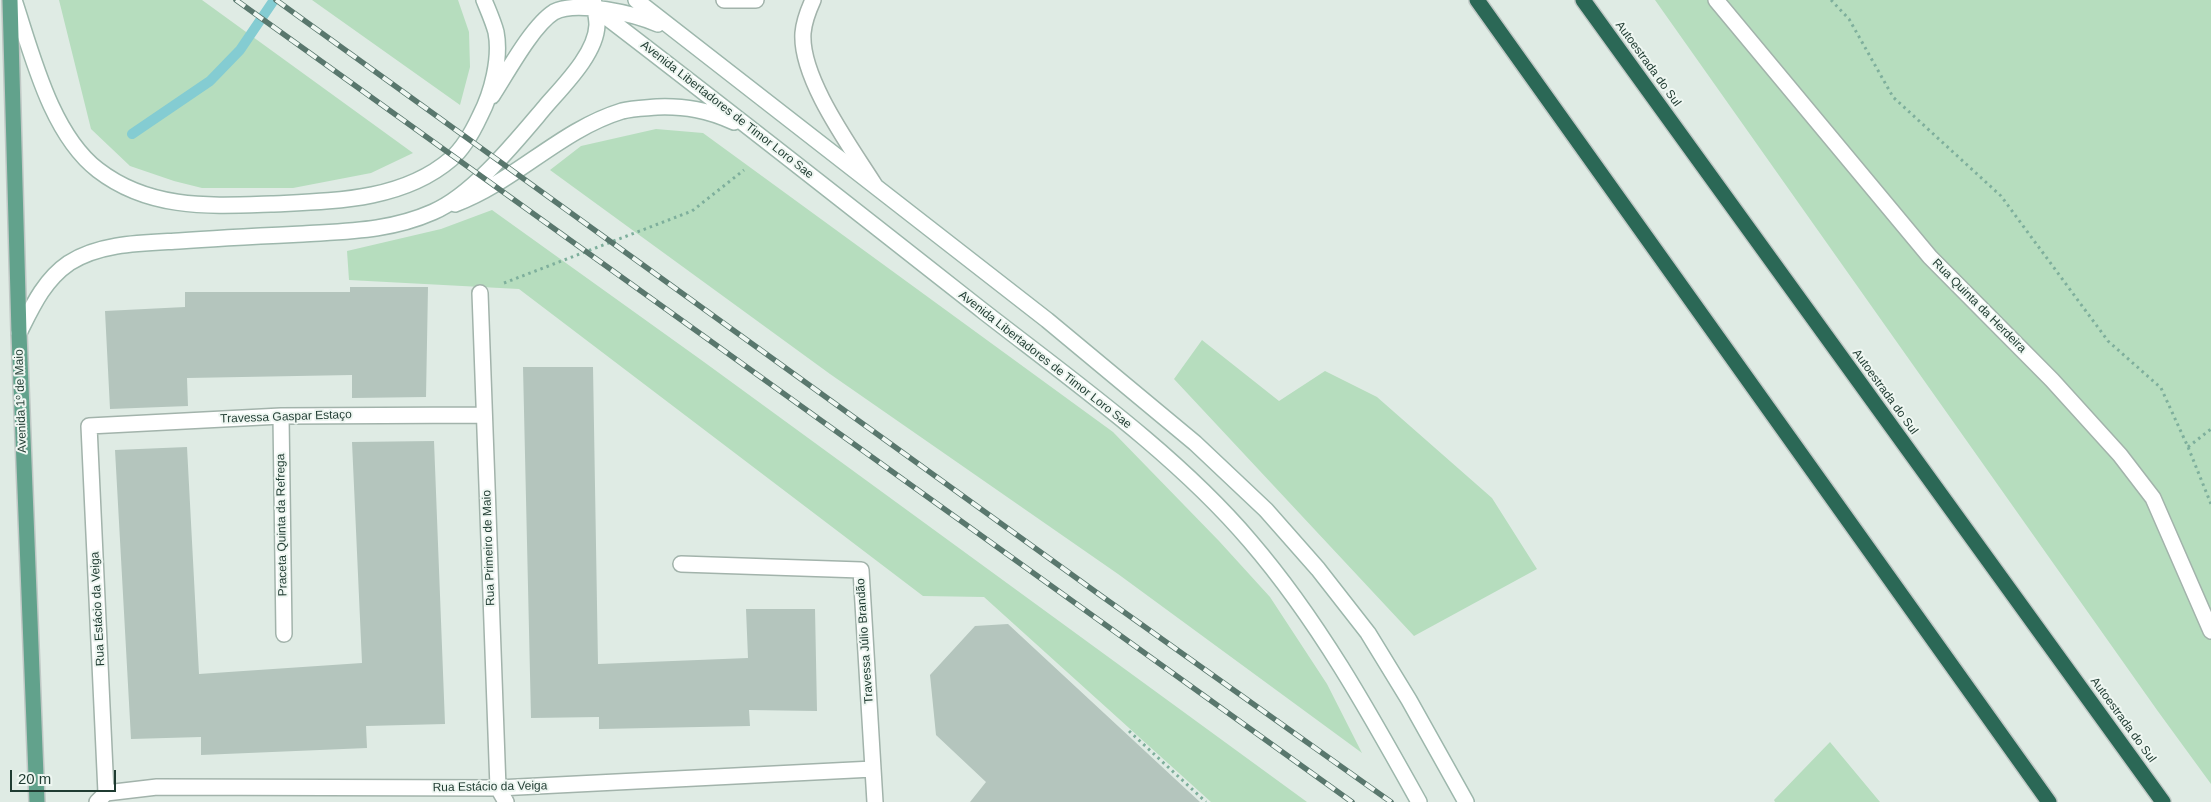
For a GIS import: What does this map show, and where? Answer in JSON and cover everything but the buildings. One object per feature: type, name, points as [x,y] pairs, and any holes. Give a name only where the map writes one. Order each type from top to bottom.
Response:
[{"type":"highway","points":[[1477,0],[2050,802]]},
{"type":"highway","name":"Autoestrada do Sul","points":[[1583,0],[2163,802]]},
{"type":"main road","points":[[12,0],[47,97],[77,149],[97,170],[122,185],[152,198],[185,204],[228,205],[324,202],[387,192],[412,184],[434,172],[452,158],[472,133],[487,104],[528,41],[554,12],[572,6],[591,3],[642,17],[674,30]]},
{"type":"main road","name":"Avenida 1º de Maio","points":[[12,0],[19,333],[37,802]]},
{"type":"main road","points":[[484,0],[496,33],[496,60],[487,104]]},
{"type":"main road","points":[[636,0],[1047,320],[1195,443],[1266,510],[1318,569],[1368,633],[1409,700],[1466,802]]},
{"type":"main road","points":[[724,0],[756,0]]},
{"type":"main road","points":[[813,0],[806,17],[803,34],[804,52],[819,94],[843,136],[878,188]]},
{"type":"main road","name":"Rua Quinta da Herdeira","points":[[1716,0],[1930,256],[2052,380],[2120,454],[2153,498],[2211,631]]},
{"type":"main road","points":[[433,212],[454,201],[487,171],[578,68],[590,48],[597,26],[591,3]]},
{"type":"main road","name":"Avenida Libertadores de Timor Loro Sae","points":[[591,3],[1063,373],[1155,448],[1203,491],[1250,540],[1329,646],[1419,802]]},
{"type":"main road","points":[[19,333],[38,296],[50,279],[68,264],[88,253],[113,247],[156,242],[371,230],[433,212],[475,197],[501,182],[571,135],[624,110],[680,106],[696,108],[726,118],[756,132]]},
{"type":"main road","name":"Rua Primeiro de Maio","points":[[480,293],[498,788],[506,802]]},
{"type":"main road","name":"Travessa Gaspar Estaço","points":[[89,426],[281,416],[484,415]]},
{"type":"main road","name":"Praceta Quinta da Refrega","points":[[281,416],[284,634]]},
{"type":"main road","name":"Rua Estácio da Veiga","points":[[89,426],[101,797],[157,787],[498,788],[873,769]]},
{"type":"main road","name":"Travessa Júlio Brandão","points":[[681,564],[861,570],[876,802]]},
{"type":"path","points":[[1831,0],[1849,19],[1893,97],[2001,196],[2108,341],[2161,388],[2211,504]]},
{"type":"path","points":[[480,293],[692,211],[744,170]]},
{"type":"path","points":[[2188,447],[2211,429]]},
{"type":"path","points":[[1129,731],[1206,802]]},
{"type":"green space","points":[[59,0],[202,0],[413,153],[371,173],[293,188],[202,188],[130,166],[91,129]]},
{"type":"green space","points":[[312,0],[458,0],[469,32],[470,67],[460,105]]},
{"type":"green space","points":[[1655,0],[2211,0],[2211,784],[2157,710]]},
{"type":"green space","points":[[656,129],[703,133],[1113,432],[1219,541],[1270,597],[1327,684],[1362,753],[1118,574],[830,374],[550,170],[581,146]]},
{"type":"green space","points":[[492,210],[704,362],[1307,802],[1211,802],[984,597],[923,596],[519,289],[349,280],[347,251],[441,229]]},
{"type":"green space","points":[[1202,340],[1279,401],[1325,371],[1377,397],[1492,498],[1537,569],[1414,636],[1174,379]]},
{"type":"green space","points":[[1830,742],[1880,802],[1775,802],[1774,800]]},
{"type":"waterway","points":[[132,134],[210,81],[240,50],[274,0]]},
{"type":"railway","points":[[236,0],[1352,802]]},
{"type":"railway","points":[[276,0],[1100,595],[1391,802]]}]
